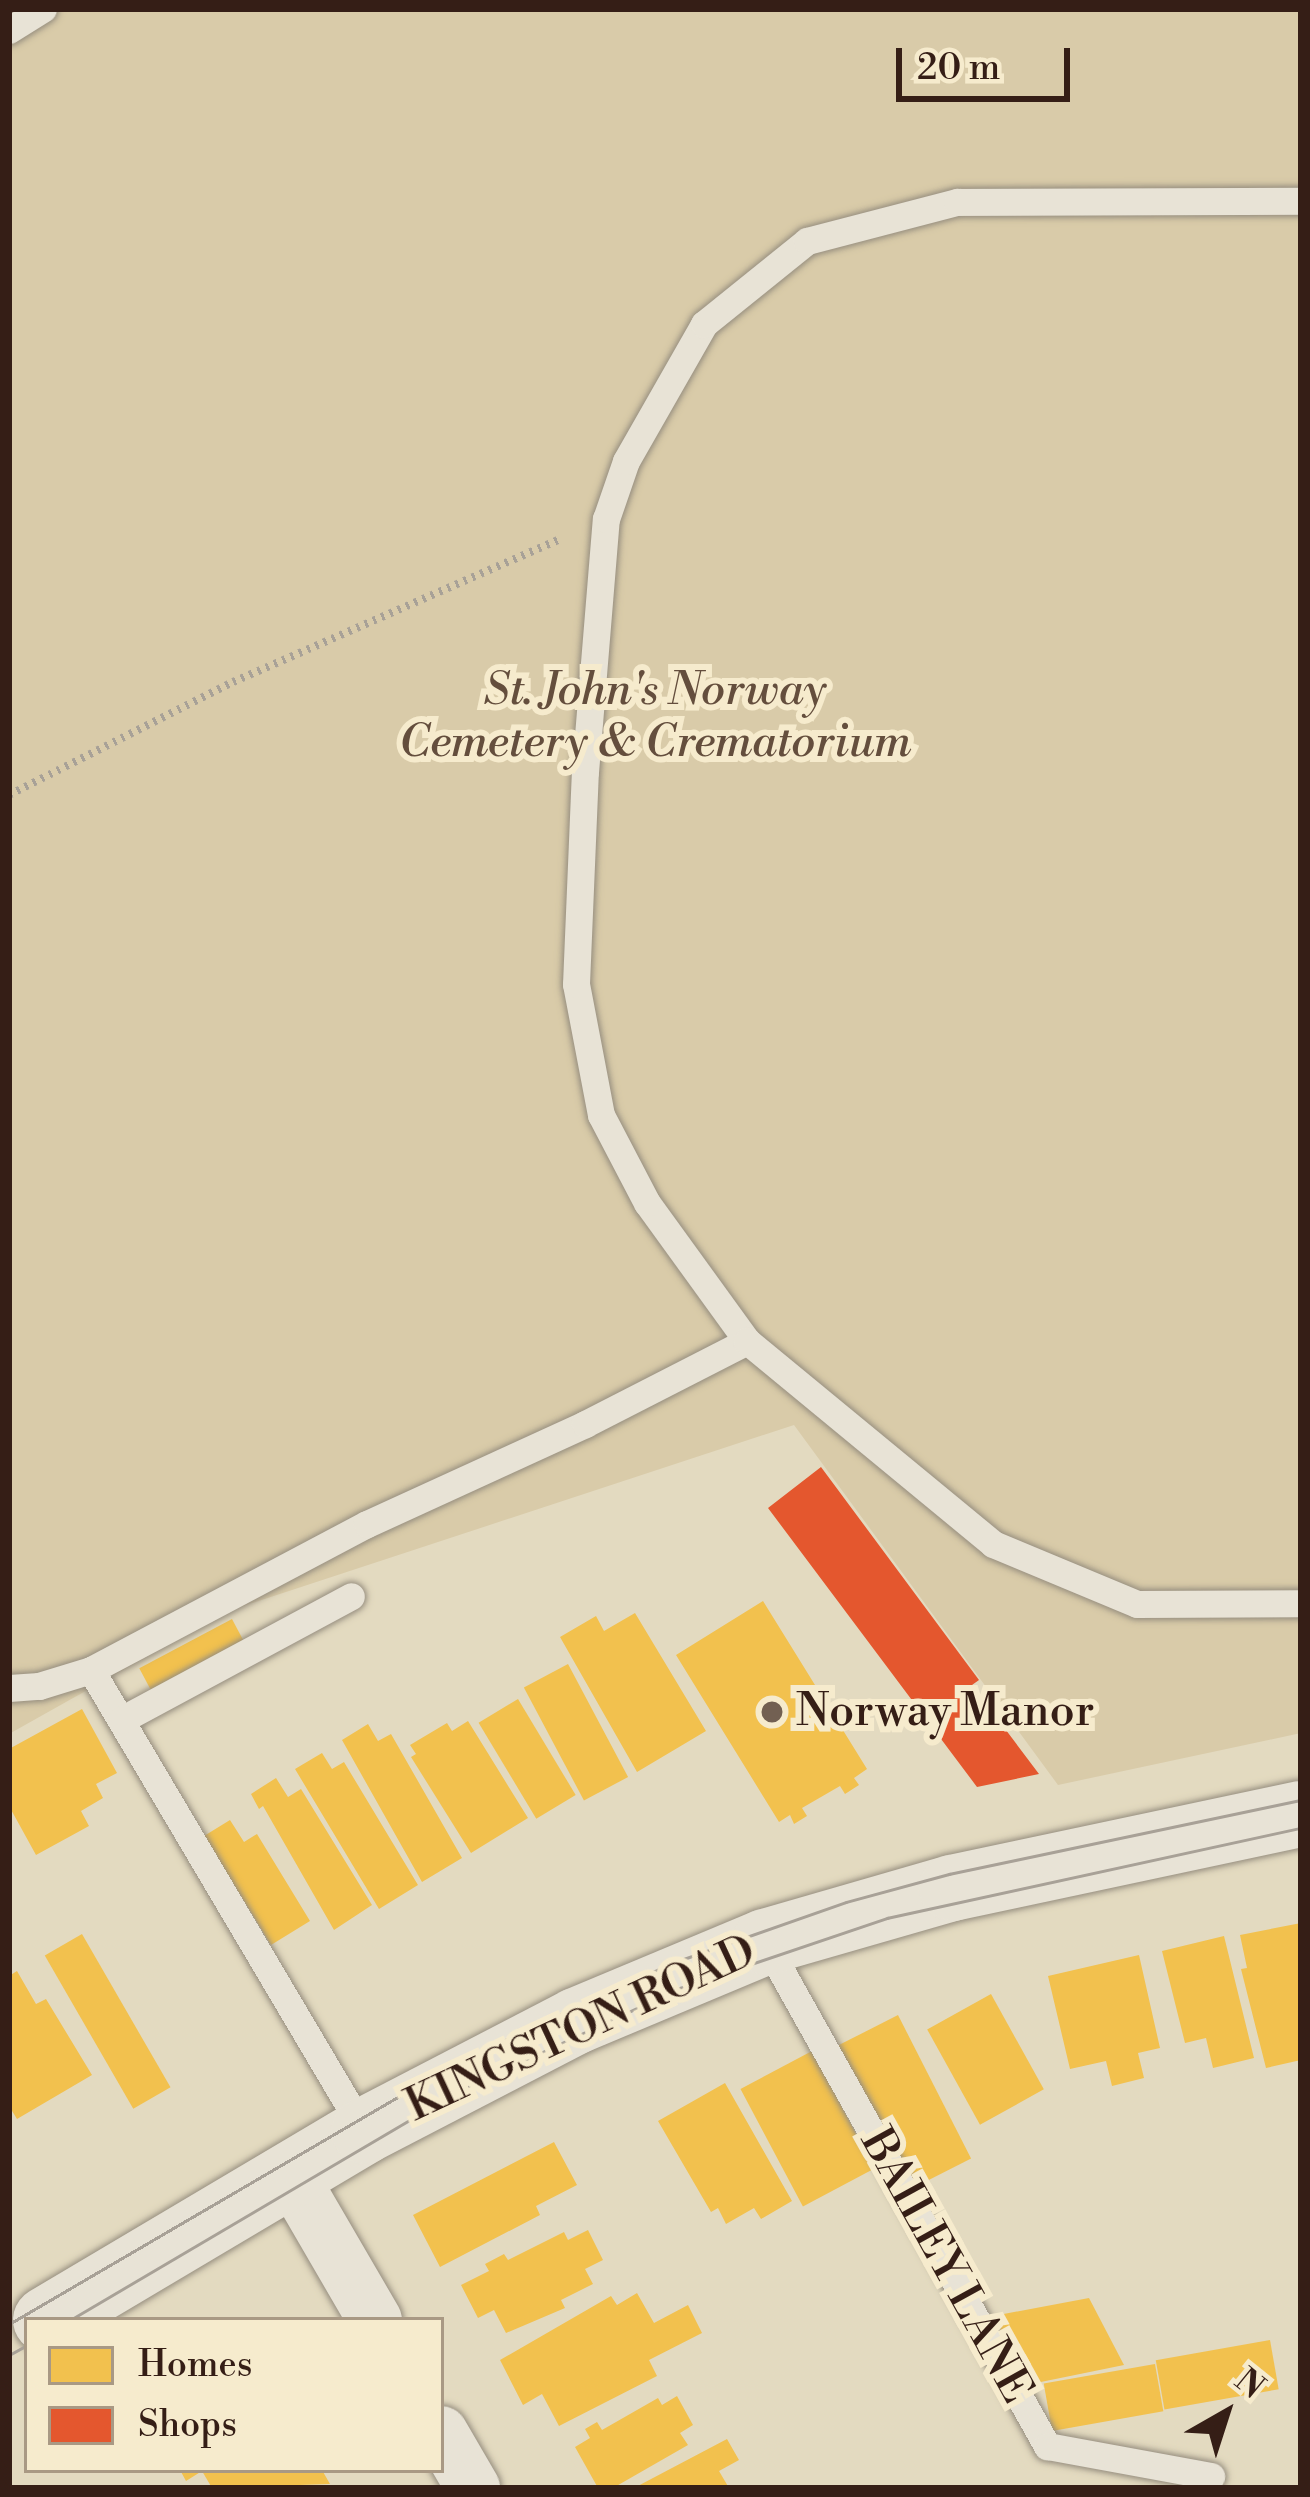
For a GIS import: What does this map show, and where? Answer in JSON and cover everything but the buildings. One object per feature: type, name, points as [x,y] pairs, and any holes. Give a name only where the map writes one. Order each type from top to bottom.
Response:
[{"type":"main road","name":"KINGSTON ROAD","points":[[51,2317],[364,2131],[576,2021],[765,1942],[952,1888],[1301,1814]]},
{"type":"street","points":[[290,2174],[373,2317]]},
{"type":"street","points":[[444,2438],[473,2488]]},
{"type":"lane","points":[[9,30],[43,9]]},
{"type":"lane","points":[[1301,201],[957,202],[807,242],[704,325],[626,461],[606,519],[586,772],[577,984],[601,1115],[647,1203],[747,1341],[993,1544],[1137,1604],[1301,1603]]},
{"type":"lane","points":[[9,1688],[39,1686],[92,1670],[367,1524],[585,1424],[747,1341]]},
{"type":"lane","points":[[121,1720],[351,1596]]},
{"type":"lane","points":[[92,1670],[364,2131]]},
{"type":"lane","name":"BAILEY LANE","points":[[765,1942],[1047,2446],[1211,2476]]},
{"type":"path","points":[[9,795],[233,682],[606,519]]},
{"type":"green space","name":"St. John's Norway Cemetery & Crematorium","points":[[9,9],[1301,9],[1301,1733],[1058,1785],[794,1425],[228,1611],[9,1734]]},
{"type":"tram line","points":[[9,2324],[459,2061],[672,1963],[846,1902],[949,1874],[1301,1800]]},
{"type":"tram line","points":[[75,2317],[461,2090],[680,1988],[887,1918],[1301,1828]]},
{"type":"tram line","points":[[9,2355],[24,2347]]},
{"type":"place","name":"Norway Manor","points":[[772,1712]]}]
